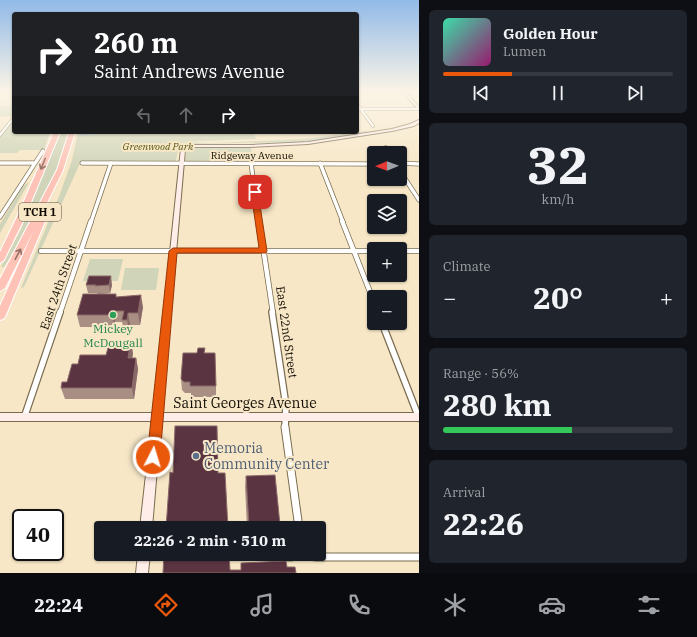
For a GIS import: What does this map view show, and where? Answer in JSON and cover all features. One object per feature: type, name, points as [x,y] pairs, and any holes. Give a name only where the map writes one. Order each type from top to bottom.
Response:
[{"type":"highway","name":"TCH 1","points":[[0,260],[30,196],[55,134]]},
{"type":"highway","name":"TCH 1","points":[[0,288],[37,218],[63,162],[71,134]]},
{"type":"highway","points":[[0,317],[58,182],[63,162]]},
{"type":"highway","points":[[0,247],[30,196]]},
{"type":"street","points":[[368,119],[373,126]]},
{"type":"street","points":[[405,127],[417,119]]},
{"type":"street","points":[[0,134],[12,120]]},
{"type":"street","points":[[147,521],[181,163],[184,147],[308,143],[385,132],[405,127],[419,121]]},
{"type":"street","points":[[0,217],[43,151]]},
{"type":"street","points":[[0,163],[34,163]]},
{"type":"street","name":"Ridgeway Avenue","points":[[82,163],[367,164]]},
{"type":"street","name":"East 24th Street","points":[[24,418],[111,163]]},
{"type":"street","name":"East 22nd Street","points":[[251,163],[286,406],[285,429],[298,521]]},
{"type":"street","points":[[320,164],[369,290]]},
{"type":"street","points":[[407,164],[419,164]]},
{"type":"street","points":[[407,181],[419,200]]},
{"type":"street","points":[[42,251],[367,251]]},
{"type":"street","points":[[407,251],[419,251]]},
{"type":"street","points":[[385,330],[419,417]]},
{"type":"street","name":"Saint Georges Avenue","points":[[0,418],[419,417]]},
{"type":"street","points":[[326,557],[419,557]]},
{"type":"street","points":[[142,573],[143,561]]},
{"type":"green space","points":[[12,122],[12,134],[49,134],[44,150],[20,150],[17,153],[0,153],[0,137]]},
{"type":"green space","name":"Greenwood Park","points":[[366,131],[368,133],[309,142],[186,144],[178,149],[176,161],[81,161],[24,287],[21,288],[60,194],[72,160],[78,134],[255,134],[256,139],[177,142],[212,143],[304,139],[343,134],[359,134],[359,132]]},
{"type":"green space","points":[[61,134],[68,134],[63,156],[56,171],[21,240],[4,267],[1,267],[21,229],[47,162]]},
{"type":"green space","name":"Greenwood Park","points":[[251,147],[253,162],[188,162],[185,160],[187,149],[190,148]]},
{"type":"green space","points":[[29,182],[0,233],[0,224],[22,187]]},
{"type":"green space","points":[[90,259],[123,259],[118,281],[83,281]]},
{"type":"green space","points":[[125,268],[159,268],[156,290],[121,290]]},
{"type":"building","points":[[89,276],[111,276],[109,285],[95,286],[96,285],[86,285]]},
{"type":"building","points":[[83,294],[116,294],[116,297],[141,295],[138,313],[128,313],[127,320],[122,320],[124,311],[113,311],[112,315],[77,315]]},
{"type":"building","points":[[110,341],[131,341],[128,358],[136,358],[132,388],[61,388],[62,382],[67,382],[72,364],[78,364],[80,355],[106,355]]},
{"type":"building","points":[[198,348],[205,348],[204,353],[215,353],[216,386],[190,386],[190,382],[184,382],[181,379],[183,353],[197,353]]},
{"type":"building","points":[[175,426],[217,426],[218,473],[225,473],[228,521],[166,521],[170,472],[173,473]]},
{"type":"building","points":[[275,475],[280,521],[249,521],[246,476]]},
{"type":"building","points":[[164,561],[229,561],[230,570],[241,570],[241,563],[286,561],[287,567],[295,567],[296,573],[163,573]]},
{"type":"waterway","points":[[80,135],[91,134]]},
{"type":"place","name":"Mickey McDougall","points":[[113,315]]},
{"type":"place","name":"Memoria Community Center","points":[[196,456]]},
{"type":"route","points":[[153,457],[173,251],[263,251],[255,192]]}]
